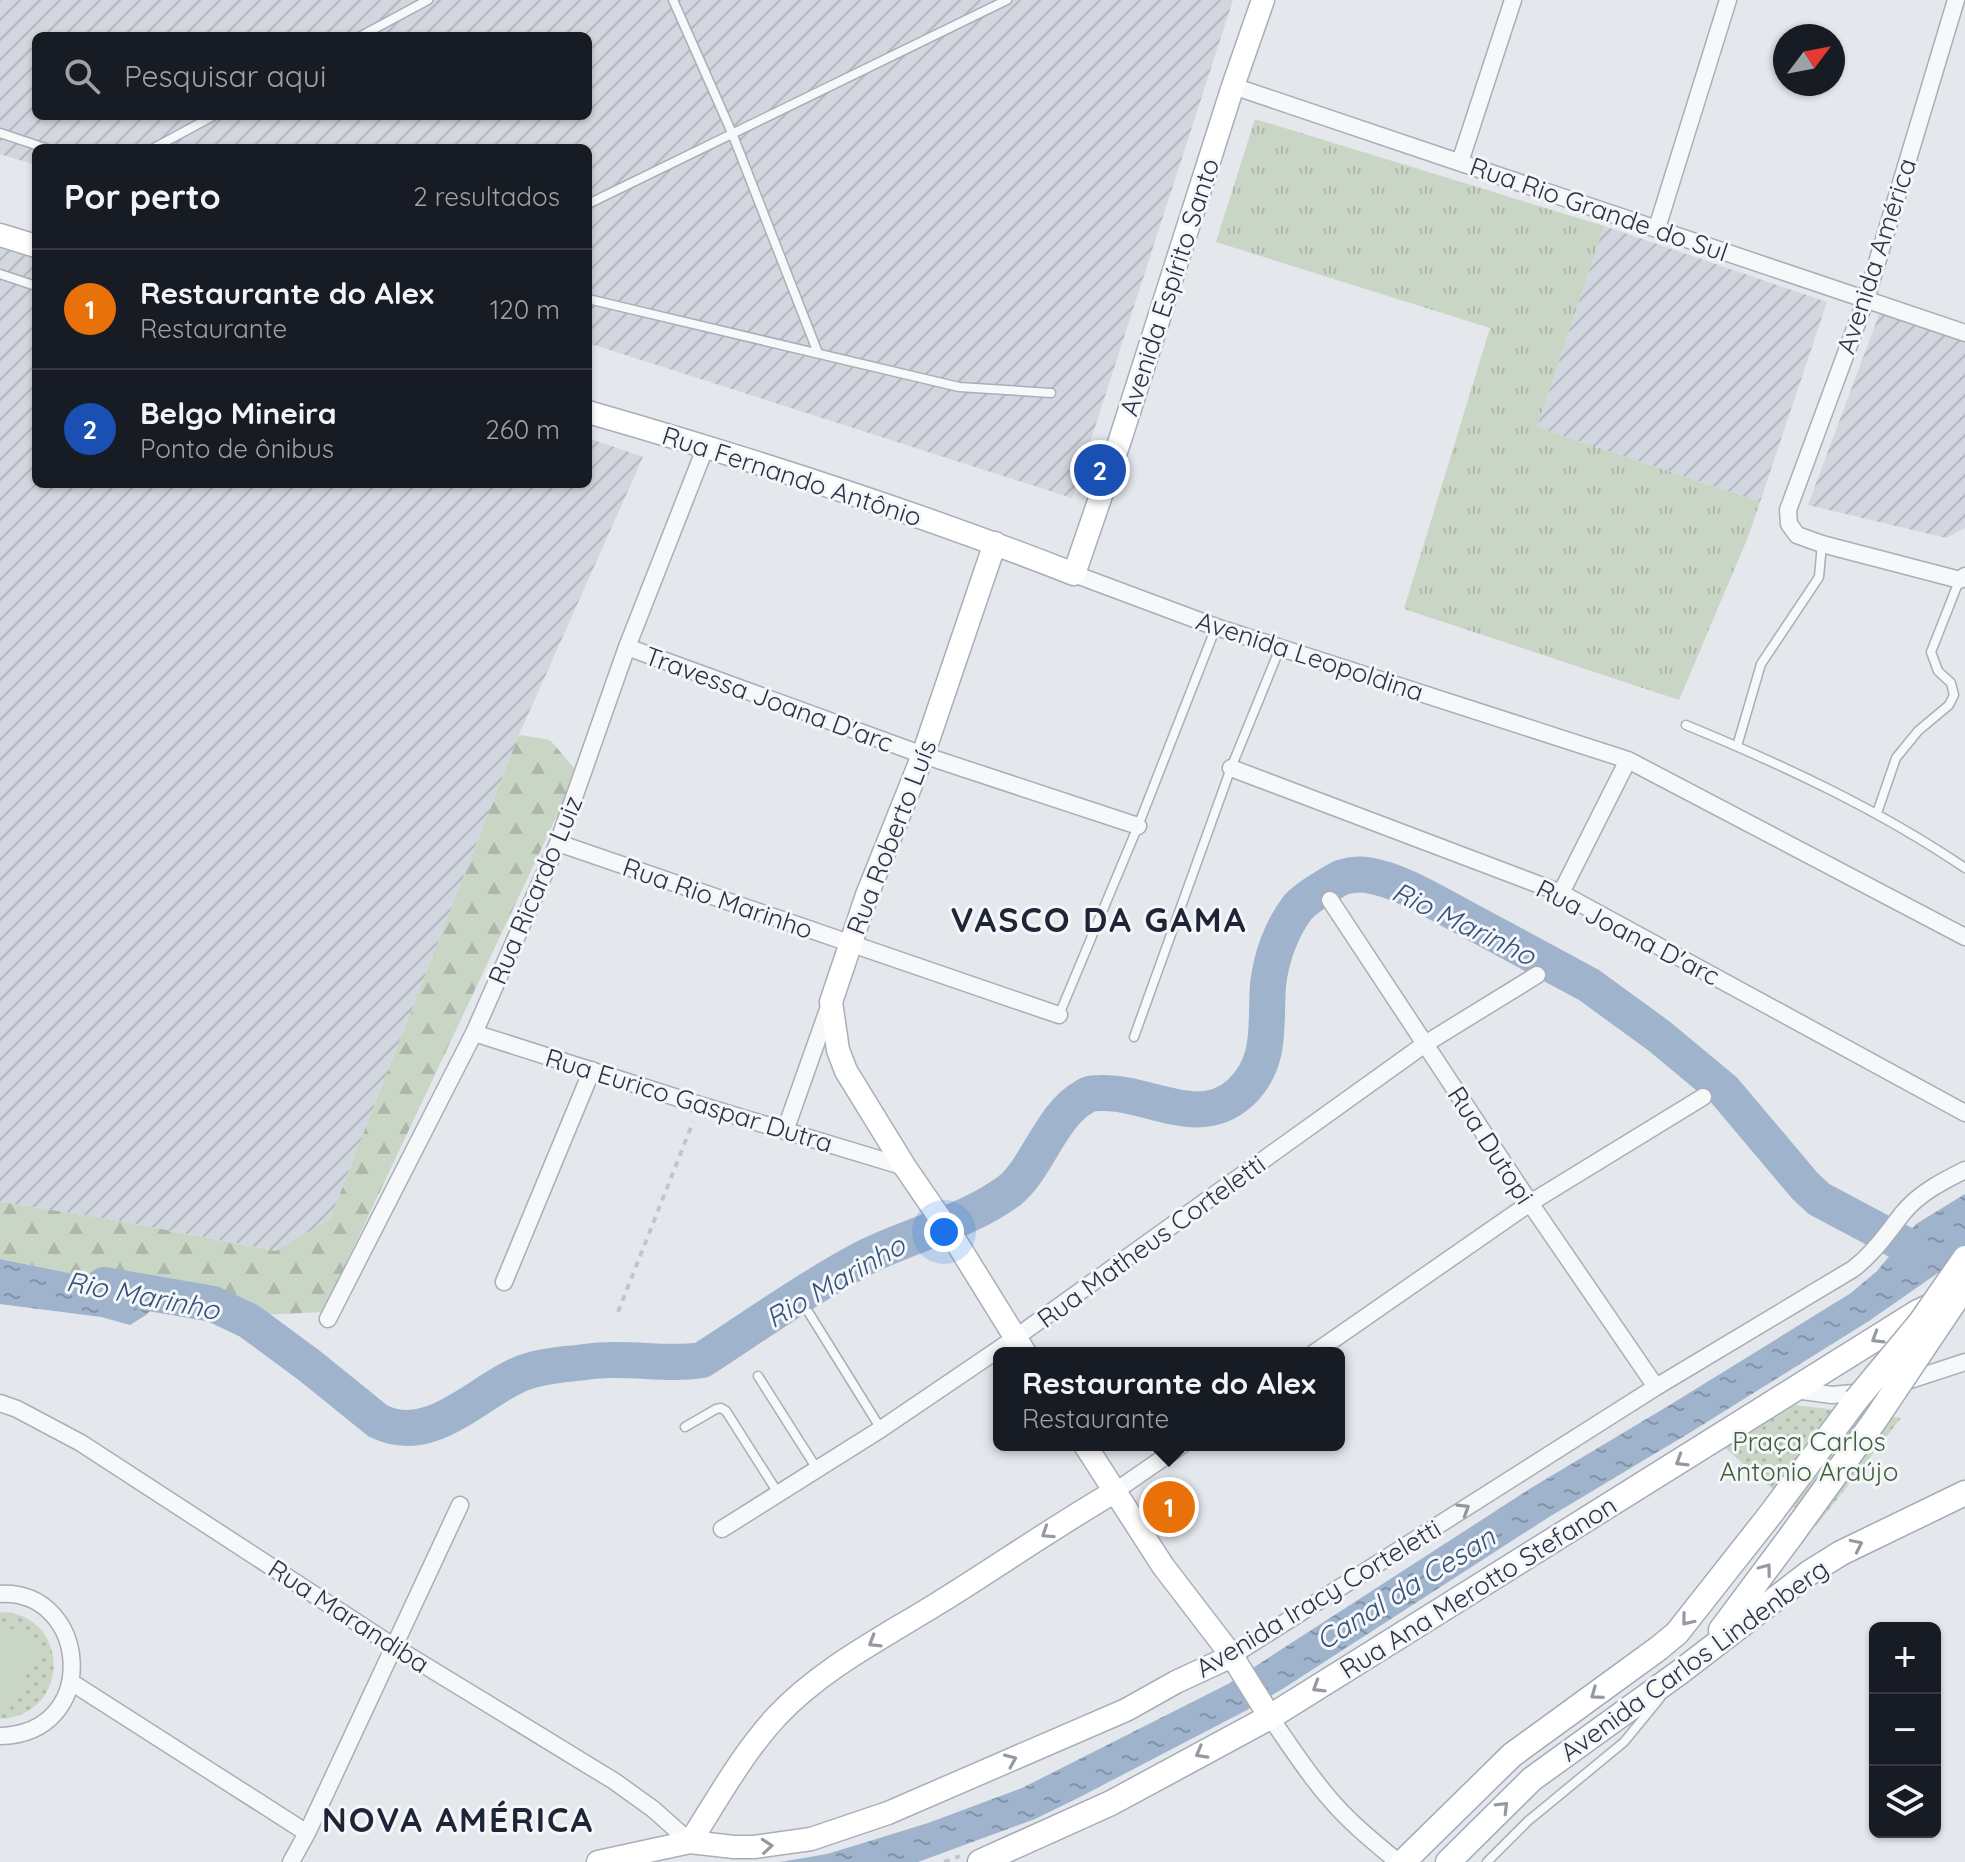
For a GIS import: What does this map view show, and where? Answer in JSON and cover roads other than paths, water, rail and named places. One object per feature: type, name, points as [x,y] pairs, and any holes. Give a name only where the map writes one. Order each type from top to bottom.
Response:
[{"type":"main road","name":"Avenida Carlos Lindenberg","points":[[1400,1862],[1512,1755],[1677,1633],[1856,1400],[1920,1323],[1965,1258]]},
{"type":"main road","points":[[1680,1672],[1711,1643],[1791,1536],[1875,1420],[1965,1286]]},
{"type":"main road","name":"Rua Ana Merotto Stefanon","points":[[980,1862],[1111,1803],[1267,1712],[1918,1312],[1965,1292]]},
{"type":"main road","name":"Avenida Carlos Lindenberg","points":[[1448,1862],[1532,1779],[1680,1672],[1768,1603],[1841,1553],[1965,1493]]},
{"type":"street","name":"Avenida Espírito Santo","points":[[1074,574],[1263,0]]},
{"type":"street","points":[[1460,162],[1513,0]]},
{"type":"street","points":[[1657,228],[1728,0]]},
{"type":"street","name":"Avenida América","points":[[1822,544],[1797,535],[1789,524],[1788,510],[1866,299],[1956,0]]},
{"type":"street","name":"Rua Rio Grande do Sul","points":[[1233,86],[1965,333]]},
{"type":"street","points":[[0,235],[32,245]]},
{"type":"street","name":"Rua Fernando Antônio","points":[[592,413],[706,446],[995,543]]},
{"type":"street","name":"Rua Ricardo Luiz","points":[[328,1319],[474,1033],[558,843],[627,647],[706,446]]},
{"type":"street","name":"Avenida Leopoldina","points":[[995,543],[1216,627],[1628,760],[1965,937]]},
{"type":"street","name":"Rua Roberto Luís","points":[[785,1131],[873,880],[923,755],[995,543]]},
{"type":"street","points":[[1822,544],[1962,578]]},
{"type":"street","name":"Travessa Joana D'arc","points":[[627,647],[923,755],[1138,826]]},
{"type":"street","points":[[1561,893],[1628,760]]},
{"type":"street","name":"Rua Joana D'arc","points":[[1231,768],[1561,893],[1965,1113]]},
{"type":"street","name":"Rua Rio Marinho","points":[[558,843],[1059,1015]]},
{"type":"street","name":"Rua Dutopi","points":[[1330,900],[1656,1387]]},
{"type":"street","name":"Rua Matheus Corteletti","points":[[1020,1346],[1425,1044],[1537,975]]},
{"type":"street","points":[[831,1002],[838,1050],[846,1071],[1020,1346]]},
{"type":"street","name":"Rua Eurico Gaspar Dutra","points":[[474,1033],[905,1167]]},
{"type":"street","points":[[504,1282],[592,1070]]},
{"type":"street","points":[[1323,1347],[1530,1203],[1703,1097]]},
{"type":"street","name":"Avenida Iracy Corteletti","points":[[598,1862],[690,1842],[734,1847],[811,1839],[888,1813],[1126,1710],[1176,1682],[1238,1665],[1656,1387],[1853,1269],[1873,1252],[1901,1216],[1926,1192],[1965,1170]]},
{"type":"street","name":"Rua Matheus Corteletti","points":[[722,1529],[993,1362]]},
{"type":"street","points":[[1795,1390],[1852,1394],[1884,1388],[1965,1362]]},
{"type":"street","name":"Rua Marandiba","points":[[0,1403],[81,1443],[393,1646],[614,1781],[653,1809],[690,1842]]},
{"type":"street","points":[[1089,1451],[1163,1566],[1238,1665],[1313,1780],[1348,1819],[1400,1862]]},
{"type":"street","points":[[690,1842],[754,1743],[812,1685],[854,1654],[1114,1492],[1173,1451]]},
{"type":"street","points":[[291,1862],[460,1505]]},
{"type":"street","points":[[0,1594],[27,1598],[45,1608],[59,1623],[69,1641],[73,1661],[71,1682],[53,1714],[39,1726],[22,1734],[0,1736]]},
{"type":"street","points":[[71,1682],[307,1833]]},
{"type":"street","points":[[711,1808],[720,1829],[734,1847]]},
{"type":"lane","points":[[368,32],[428,0]]},
{"type":"lane","points":[[673,0],[732,133],[818,353]]},
{"type":"lane","points":[[592,202],[1007,0]]},
{"type":"lane","points":[[161,144],[206,120]]},
{"type":"lane","points":[[0,133],[33,144]]},
{"type":"lane","points":[[0,274],[32,285]]},
{"type":"lane","points":[[592,300],[959,387],[1051,393]]},
{"type":"lane","points":[[1737,746],[1761,664],[1819,577],[1822,544]]},
{"type":"lane","points":[[1877,813],[1896,758],[1918,731],[1949,705],[1954,695],[1951,683],[1938,671],[1931,652],[1962,578]]},
{"type":"lane","points":[[1059,1015],[1216,627]]},
{"type":"lane","points":[[1134,1037],[1231,768],[1280,647]]},
{"type":"lane","points":[[1686,725],[1877,813],[1965,868]]},
{"type":"lane","points":[[809,1313],[881,1429]]},
{"type":"lane","points":[[758,1376],[817,1469]]},
{"type":"lane","points":[[685,1427],[716,1409],[726,1411],[778,1494]]},
{"type":"lane","points":[[1487,1862],[1528,1821],[1624,1742],[1680,1672]]},
{"type":"water","name":"Canal da Cesan","points":[[1965,1194],[1965,1254],[1869,1321],[1549,1517],[1247,1710],[1035,1819],[918,1862],[780,1862],[827,1854],[873,1840],[1022,1788],[1228,1684],[1531,1488],[1851,1293],[1877,1271],[1916,1224]]},
{"type":"water","points":[[0,1259],[150,1292],[155,1306],[130,1325],[101,1317],[0,1304]]},
{"type":"waterway","name":"Rio Marinho","points":[[104,1285],[213,1304],[249,1321],[378,1421],[397,1427],[434,1423],[502,1383],[542,1368],[604,1360],[702,1360],[866,1257],[993,1202],[1009,1191],[1028,1170],[1062,1116],[1072,1105],[1090,1094],[1119,1094],[1172,1106],[1207,1109],[1224,1104],[1240,1093],[1251,1081],[1263,1056],[1269,975],[1274,954],[1287,925],[1298,907],[1312,895],[1341,878],[1358,875],[1391,881],[1416,892],[1589,985],[1659,1036],[1724,1090],[1819,1199],[1911,1248]]},
{"type":"place","name":"Belgo Mineira","points":[[1100,470]]},
{"type":"place","name":"Restaurante do Alex","points":[[1169,1507]]},
{"type":"district","name":"VASCO DA GAMA","points":[[1099,919]]},
{"type":"district","name":"NOVA AMÉRICA","points":[[458,1819]]},
{"type":"park label","name":"Praça Carlos Antonio Araújo","points":[[1809,1456]]}]
